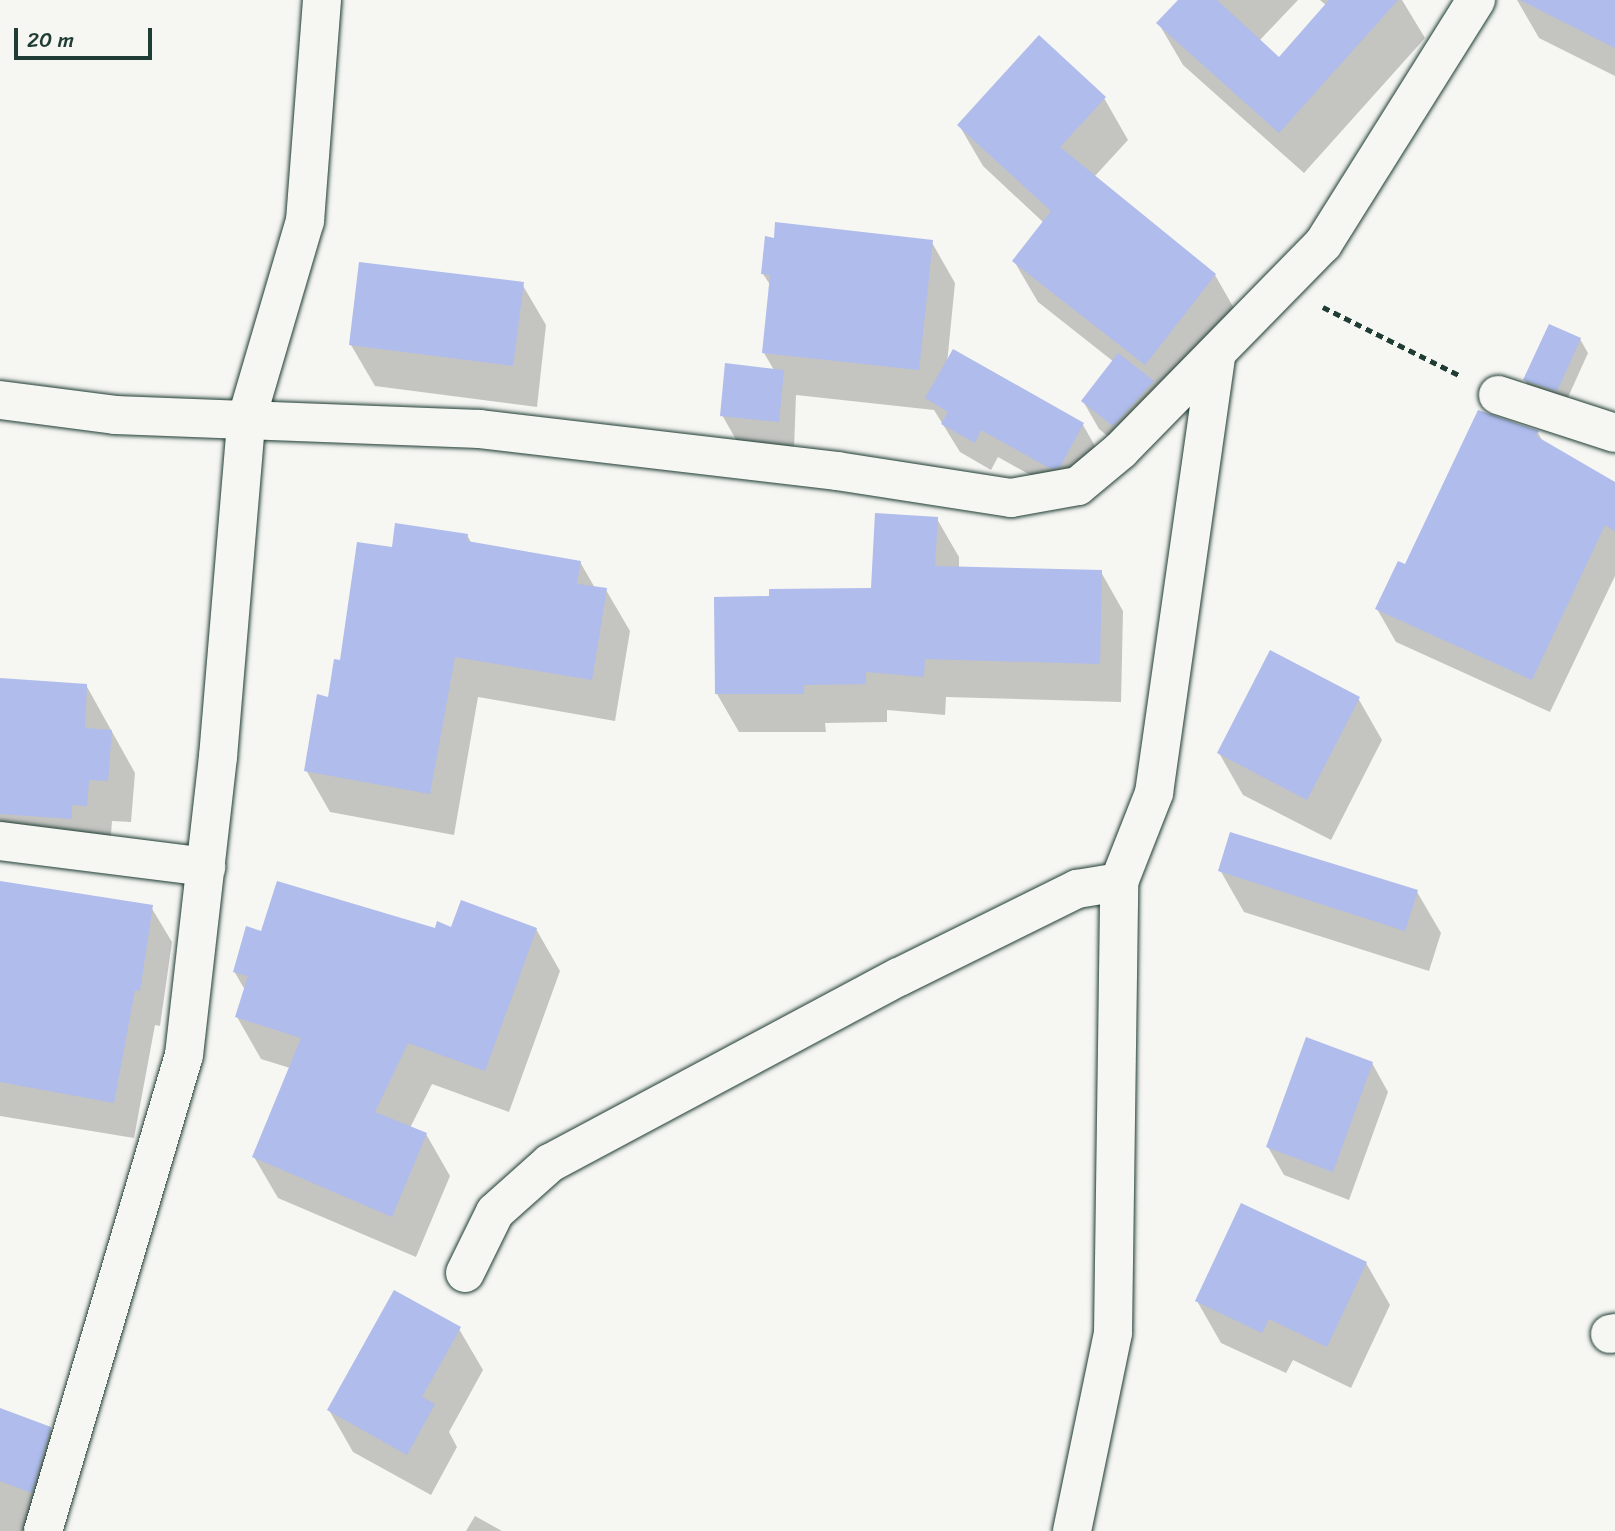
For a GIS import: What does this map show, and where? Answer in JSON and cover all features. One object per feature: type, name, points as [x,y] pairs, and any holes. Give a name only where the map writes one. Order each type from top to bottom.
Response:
[{"type":"street","points":[[43,1531],[184,1055],[205,867],[246,421],[305,221],[322,0]]},
{"type":"street","points":[[0,400],[115,415],[480,429],[837,471],[1011,498],[1078,486],[1122,450],[1284,288],[1330,233],[1476,0]]},
{"type":"street","points":[[1072,1531],[1112,1334],[1119,881],[1154,793],[1216,355]]},
{"type":"street","points":[[1498,395],[1615,433]]},
{"type":"street","points":[[0,841],[205,867]]},
{"type":"street","points":[[465,1273],[495,1212],[550,1163],[899,977],[1077,889],[1119,881]]},
{"type":"path","points":[[1284,288],[1498,395]]},
{"type":"building","points":[[1178,0],[1217,0],[1279,57],[1329,0],[1398,0],[1279,133],[1156,23]]},
{"type":"building","points":[[1520,0],[1615,0],[1615,48]]},
{"type":"building","points":[[1039,35],[1106,97],[1060,147],[1216,274],[1145,365],[1012,261],[1051,211],[957,125]]},
{"type":"building","points":[[775,222],[933,240],[919,370],[762,353],[770,275],[761,274],[765,236],[774,238]]},
{"type":"building","points":[[359,262],[524,282],[513,366],[349,345]]},
{"type":"building","points":[[1549,324],[1581,338],[1557,391],[1523,380]]},
{"type":"building","points":[[953,349],[1084,423],[1060,467],[1051,469],[981,430],[975,443],[941,424],[948,412],[925,398]]},
{"type":"building","points":[[1118,353],[1154,381],[1113,426],[1081,401]]},
{"type":"building","points":[[725,363],[784,370],[779,422],[720,416]]},
{"type":"building","points":[[1478,410],[1539,431],[1536,436],[1615,482],[1615,531],[1605,525],[1532,680],[1375,609],[1398,561],[1405,564]]},
{"type":"building","points":[[875,513],[938,517],[935,566],[1102,570],[1100,664],[925,659],[924,677],[866,672],[866,684],[804,685],[804,694],[715,694],[714,597],[769,596],[769,589],[871,588]]},
{"type":"building","points":[[395,523],[468,534],[467,541],[581,561],[577,584],[607,588],[592,680],[455,657],[430,794],[304,771],[317,694],[328,697],[334,659],[340,660],[357,542],[392,547]]},
{"type":"building","points":[[1270,650],[1360,697],[1307,800],[1217,753]]},
{"type":"building","points":[[0,678],[87,684],[85,728],[112,730],[108,781],[89,780],[87,806],[72,805],[72,819],[0,814]]},
{"type":"building","points":[[1230,832],[1418,890],[1405,931],[1218,871]]},
{"type":"building","points":[[0,881],[153,905],[140,991],[135,990],[114,1103],[0,1082]]},
{"type":"building","points":[[277,881],[435,928],[437,921],[451,927],[461,900],[537,928],[485,1071],[408,1043],[375,1112],[427,1133],[392,1217],[252,1157],[301,1038],[235,1017],[248,976],[233,972],[246,926],[261,931]]},
{"type":"building","points":[[1306,1037],[1373,1062],[1333,1172],[1266,1147]]},
{"type":"building","points":[[1241,1203],[1367,1262],[1327,1347],[1269,1319],[1262,1333],[1195,1301]]},
{"type":"building","points":[[394,1290],[461,1327],[422,1397],[435,1404],[407,1455],[327,1410]]},
{"type":"building","points":[[0,1408],[51,1427],[32,1493],[0,1481]]}]
